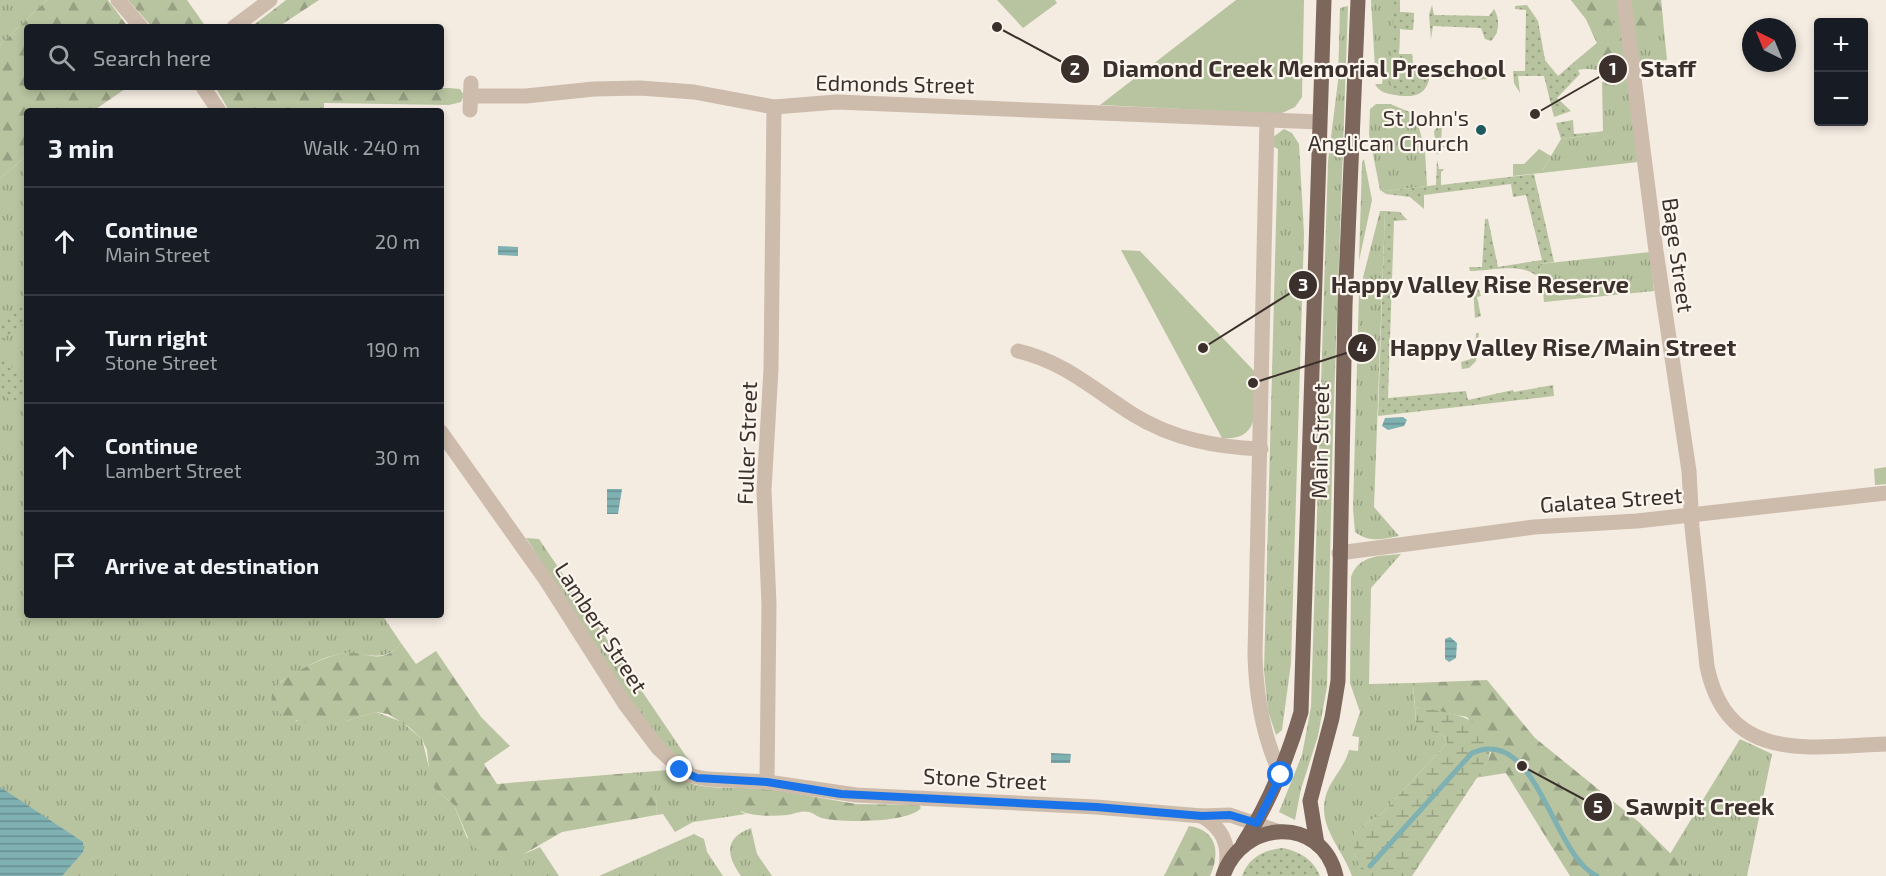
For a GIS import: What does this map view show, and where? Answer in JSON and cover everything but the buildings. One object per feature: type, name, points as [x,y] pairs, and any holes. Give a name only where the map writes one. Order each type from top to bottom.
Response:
[{"type":"main road","name":"Main Street","points":[[1225,872],[1247,842],[1281,775],[1301,712],[1324,0]]},
{"type":"main road","name":"Main Street","points":[[1317,844],[1310,801],[1332,718],[1338,681],[1345,305],[1358,0]]},
{"type":"main road","points":[[1247,842],[1277,831],[1298,834],[1317,844],[1331,861],[1336,876]]},
{"type":"street","points":[[118,0],[138,24]]},
{"type":"street","points":[[238,24],[270,0]]},
{"type":"street","name":"Bage Street","points":[[1624,0],[1656,251],[1685,438],[1707,668],[1719,702],[1730,718],[1757,739],[1774,745],[1795,747],[1886,744]]},
{"type":"street","name":"Edmonds Street","points":[[470,96],[510,97],[640,88],[694,92],[774,106],[837,102],[1319,122]]},
{"type":"street","points":[[205,90],[217,108]]},
{"type":"street","name":"Fuller Street","points":[[767,782],[769,604],[764,490],[771,369],[774,106]]},
{"type":"street","points":[[1267,121],[1256,674],[1264,725],[1272,755],[1281,775]]},
{"type":"street","points":[[1018,351],[1053,361],[1133,414],[1161,429],[1207,443],[1262,449]]},
{"type":"street","name":"Lambert Street","points":[[444,436],[539,571],[621,698],[670,761],[680,770],[697,778],[767,782]]},
{"type":"street","name":"Galatea Street","points":[[1339,553],[1534,527],[1693,516],[1886,493]]},
{"type":"street","name":"Stone Street","points":[[767,782],[849,794],[1096,807],[1202,816],[1230,815],[1277,831]]},
{"type":"street","points":[[1202,816],[1215,824],[1224,838],[1227,851],[1225,872]]},
{"type":"green space","points":[[0,0],[47,0],[0,45]]},
{"type":"green space","points":[[47,0],[108,0],[126,24],[24,24],[24,90],[124,90],[97,108],[24,108],[24,158],[0,178],[0,45]]},
{"type":"green space","points":[[128,0],[187,0],[204,24],[149,24]]},
{"type":"green space","points":[[286,0],[319,0],[283,24],[255,24]]},
{"type":"green space","points":[[997,0],[1055,0],[1057,3],[1023,28]]},
{"type":"green space","points":[[1236,0],[1304,0],[1302,97],[1295,107],[1280,114],[1100,105]]},
{"type":"green space","points":[[1371,0],[1400,0],[1400,12],[1414,13],[1413,30],[1400,29],[1399,54],[1412,54],[1413,67],[1431,67],[1428,82],[1416,94],[1404,96],[1389,94],[1381,91],[1375,84],[1382,84],[1384,69],[1375,68]]},
{"type":"green space","points":[[1394,0],[1400,0],[1400,12],[1414,13],[1413,30],[1400,29],[1399,54],[1412,54],[1413,67],[1431,67],[1428,84],[1424,90],[1415,95],[1391,94]]},
{"type":"green space","points":[[1571,0],[1617,0],[1627,67],[1615,71],[1578,70],[1574,62],[1597,43],[1586,19]]},
{"type":"green space","points":[[1571,0],[1606,0],[1604,10],[1607,18],[1622,26],[1625,53],[1605,58],[1588,51],[1597,43],[1586,19]]},
{"type":"green space","points":[[1631,0],[1661,0],[1667,60],[1639,63]]},
{"type":"green space","points":[[1631,0],[1661,0],[1663,23],[1649,36],[1636,38]]},
{"type":"green space","points":[[1432,5],[1434,15],[1489,16],[1494,9],[1498,21],[1496,34],[1491,41],[1485,39],[1481,28],[1433,26],[1431,39],[1429,15]]},
{"type":"green space","points":[[1527,5],[1538,21],[1545,60],[1558,76],[1574,62],[1580,74],[1557,98],[1571,111],[1554,117],[1544,76],[1518,76],[1520,93],[1514,83],[1513,71],[1525,71],[1526,10],[1515,9],[1515,6]]},
{"type":"green space","points":[[1348,6],[1333,429],[1327,687],[1318,736],[1301,789],[1295,820],[1279,812],[1302,755],[1311,707],[1328,161],[1338,81],[1340,8]]},
{"type":"green space","points":[[1437,67],[1488,69],[1494,73],[1500,70],[1499,76],[1491,78],[1440,79],[1437,77]]},
{"type":"green space","points":[[1628,79],[1638,162],[1541,173],[1561,139],[1597,134],[1603,131],[1602,82]]},
{"type":"green space","points":[[444,88],[449,88],[460,89],[464,95],[461,102],[449,105],[324,103],[324,108],[227,108],[217,90],[444,90]]},
{"type":"green space","points":[[1376,104],[1390,104],[1416,117],[1425,150],[1427,186],[1386,191],[1386,194],[1380,190],[1369,134],[1370,109]]},
{"type":"green space","points":[[1390,104],[1412,113],[1390,120]]},
{"type":"green space","points":[[1573,120],[1574,134],[1597,132],[1597,134],[1561,139],[1556,123]]},
{"type":"green space","points":[[1442,122],[1441,146],[1453,147],[1440,147],[1437,155],[1434,131]]},
{"type":"green space","points":[[1284,129],[1292,133],[1299,144],[1304,234],[1291,663],[1282,730],[1276,735],[1268,711],[1264,671],[1278,149],[1274,147],[1273,137]]},
{"type":"green space","points":[[1539,149],[1551,156],[1541,173],[1513,176],[1513,164],[1524,164]]},
{"type":"green space","points":[[24,158],[24,618],[384,618],[401,643],[394,650],[380,656],[348,653],[332,656],[309,665],[280,682],[296,721],[346,721],[376,712],[402,722],[422,739],[434,788],[454,805],[467,838],[524,854],[540,847],[559,876],[0,876],[0,178]]},
{"type":"green space","points":[[1364,159],[1372,200],[1359,261],[1362,162]]},
{"type":"green space","points":[[1437,160],[1439,169],[1444,169],[1441,172],[1441,185],[1534,174],[1554,262],[1540,264],[1542,282],[1536,275],[1519,269],[1470,271],[1469,267],[1482,267],[1485,219],[1488,219],[1498,267],[1542,260],[1526,195],[1513,197],[1511,184],[1424,195],[1424,209],[1410,197],[1386,194],[1386,191],[1436,185]]},
{"type":"green space","points":[[1380,211],[1385,211],[1374,507],[1399,536],[1376,539],[1366,538],[1355,532],[1353,509],[1359,293]]},
{"type":"green space","points":[[1385,211],[1400,212],[1407,220],[1394,221],[1388,398],[1466,391],[1468,400],[1513,390],[1514,392],[1553,385],[1554,396],[1378,416]]},
{"type":"green space","points":[[1121,250],[1140,251],[1256,373],[1256,408],[1251,427],[1244,434],[1235,438],[1222,438]]},
{"type":"green space","points":[[1650,252],[1654,291],[1544,302],[1540,264]]},
{"type":"green space","points":[[1473,286],[1478,287],[1481,296],[1477,297],[1481,316],[1475,318]]},
{"type":"green space","points":[[24,300],[24,323],[0,341],[0,328]]},
{"type":"green space","points":[[1476,333],[1479,333],[1476,361],[1469,368],[1462,369],[1461,362],[1474,358]]},
{"type":"green space","points":[[0,351],[17,374],[24,369],[24,395],[20,401],[12,402],[0,390]]},
{"type":"green space","points":[[1886,467],[1886,484],[1875,485],[1874,469]]},
{"type":"green space","points":[[526,538],[539,539],[696,771],[679,760],[633,703]]},
{"type":"green space","points":[[1401,554],[1371,588],[1369,684],[1413,683],[1416,724],[1444,736],[1447,743],[1382,813],[1354,832],[1354,853],[1365,876],[1352,876],[1331,836],[1324,815],[1327,792],[1349,750],[1358,751],[1359,737],[1352,736],[1360,712],[1350,683],[1351,577],[1359,564],[1365,560],[1378,556]]},
{"type":"green space","points":[[401,643],[416,664],[436,651],[481,717],[510,746],[484,764],[497,784],[630,773],[649,783],[657,800],[656,815],[562,832],[524,854],[487,856],[471,845],[454,805],[434,788],[430,778],[427,750],[422,739],[409,727],[388,714],[376,712],[346,721],[306,723],[284,717],[272,706],[275,688],[288,677],[308,666],[345,653],[381,656],[394,650]]},
{"type":"green space","points":[[1487,680],[1535,738],[1640,823],[1693,876],[1570,876],[1506,773],[1475,778],[1488,761],[1491,752],[1467,717],[1415,707],[1413,683]]},
{"type":"green space","points":[[1415,707],[1454,714],[1478,725],[1486,734],[1490,746],[1488,761],[1412,876],[1364,876],[1354,853],[1354,832],[1382,813],[1447,743],[1444,736],[1416,725]]},
{"type":"green space","points":[[1740,739],[1772,754],[1747,876],[1693,876],[1670,854]]},
{"type":"green space","points":[[669,770],[694,784],[743,788],[741,812],[746,814],[693,822],[675,832],[663,814],[656,815],[655,794],[652,788],[643,779],[630,773]]},
{"type":"green space","points":[[743,788],[775,790],[856,804],[919,805],[921,808],[903,817],[859,821],[831,820],[806,812],[774,816],[758,815],[744,812],[735,805],[735,798]]},
{"type":"green space","points":[[1189,826],[1206,832],[1214,844],[1215,859],[1210,876],[1164,876]]},
{"type":"green space","points":[[751,828],[757,854],[772,876],[741,876],[732,861],[730,848],[732,842],[742,832]]},
{"type":"green space","points":[[694,834],[704,839],[707,852],[723,876],[599,876]]},
{"type":"green space","points":[[1282,848],[1305,857],[1314,865],[1320,876],[1242,876],[1248,864],[1258,856]]},
{"type":"water","points":[[498,246],[518,247],[518,256],[498,255]]},
{"type":"water","points":[[1403,417],[1407,420],[1404,426],[1388,430],[1382,426],[1385,418]]},
{"type":"water","points":[[607,489],[622,489],[618,514],[607,514]]},
{"type":"water","points":[[1450,637],[1457,643],[1456,658],[1449,662],[1445,659],[1445,639]]},
{"type":"water","points":[[1051,753],[1071,754],[1070,763],[1051,763]]},
{"type":"water","points":[[0,787],[83,842],[83,852],[62,876],[0,876]]},
{"type":"waterway","points":[[1370,866],[1472,753],[1494,749],[1513,757],[1528,774],[1581,864],[1597,876]]},
{"type":"place","name":"Diamond Creek Memorial Preschool","points":[[997,27]]},
{"type":"place","name":"Staff","points":[[1535,114]]},
{"type":"place","name":"St John's Anglican Church","points":[[1481,130]]},
{"type":"place","name":"Happy Valley Rise Reserve","points":[[1203,348]]},
{"type":"place","name":"Happy Valley Rise/Main Street","points":[[1253,383]]},
{"type":"place","name":"Sawpit Creek","points":[[1522,766]]},
{"type":"route","points":[[680,770],[697,778],[767,782],[841,794],[1096,807],[1202,816],[1230,815],[1257,823],[1281,775]]}]
